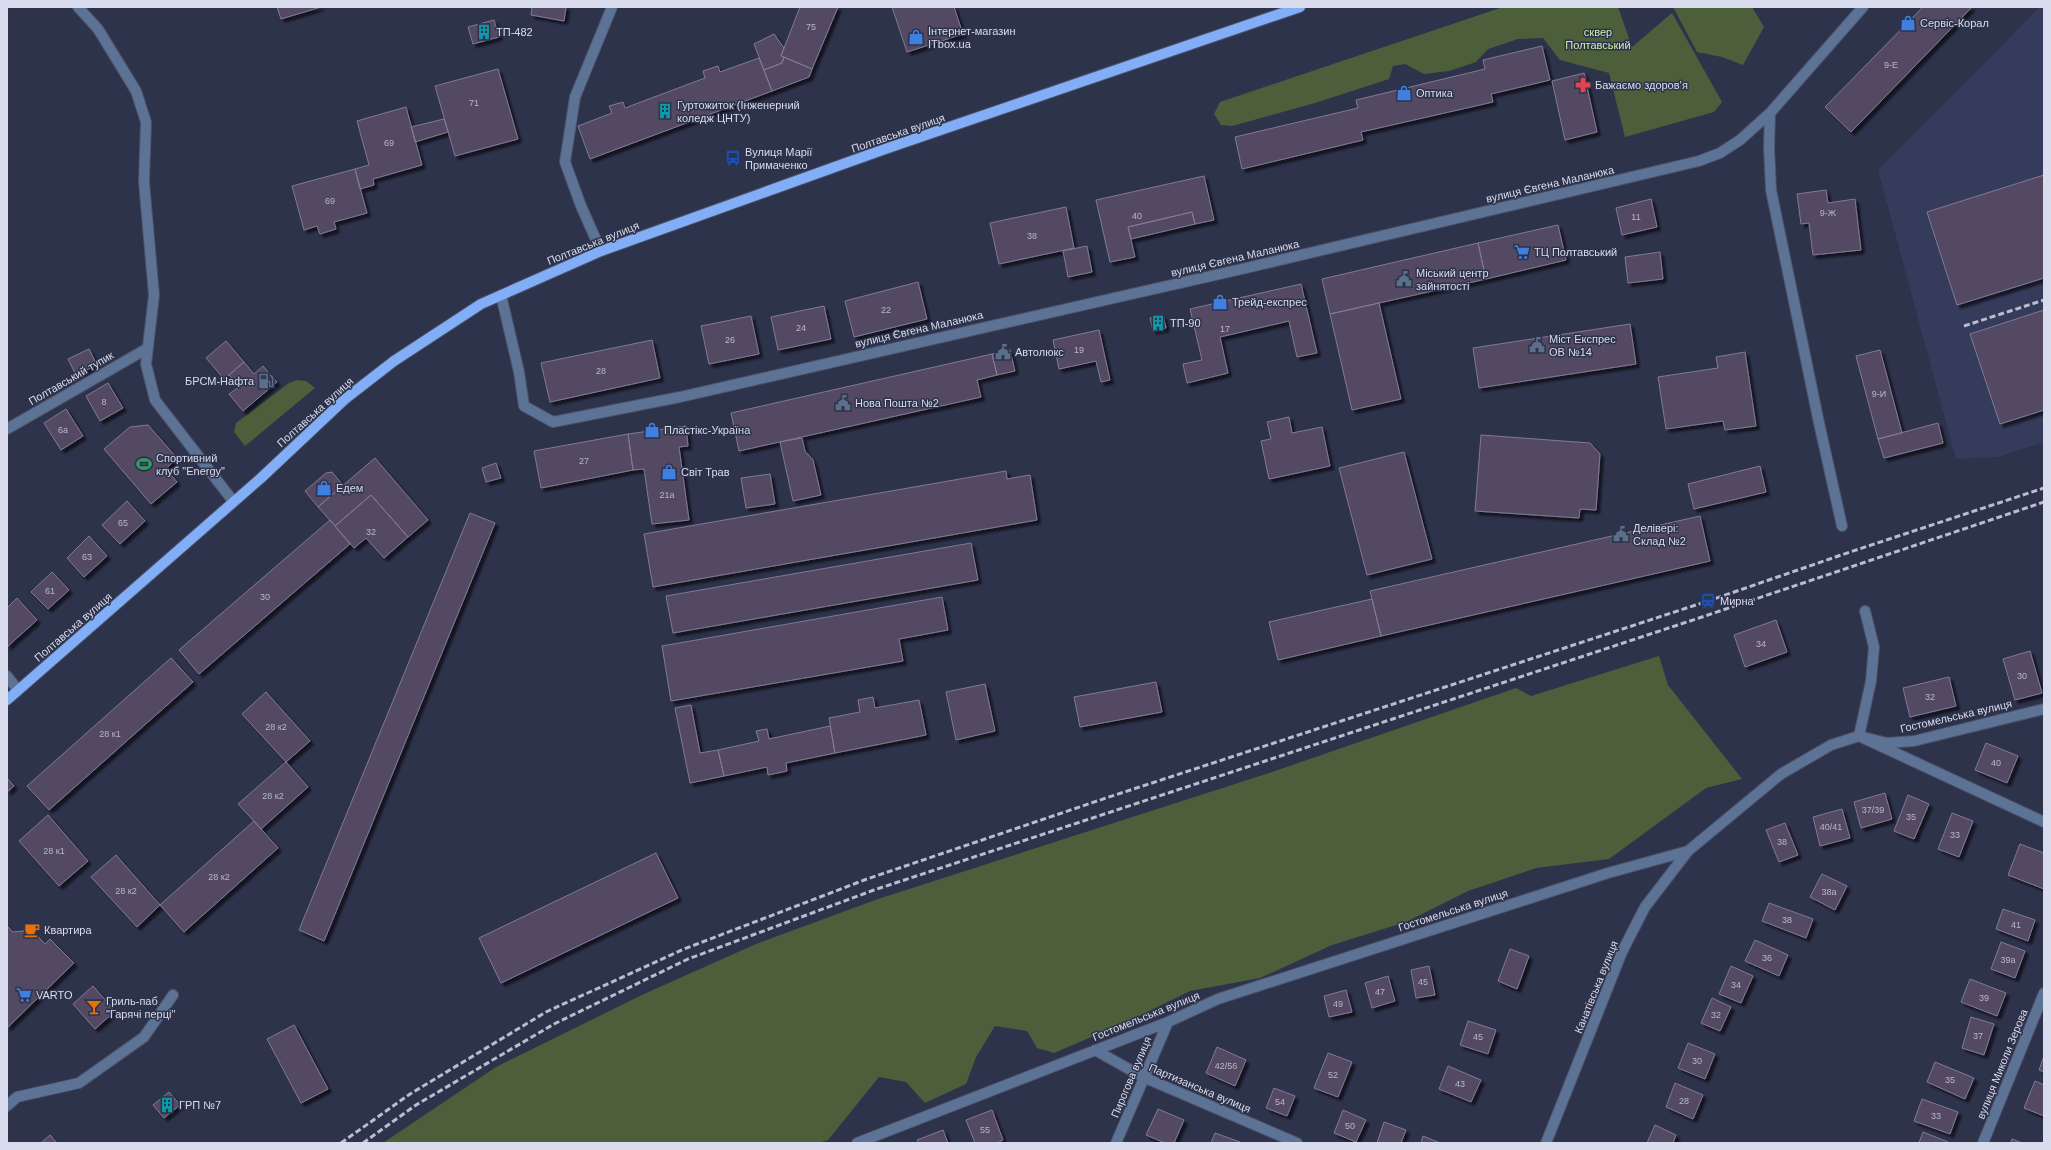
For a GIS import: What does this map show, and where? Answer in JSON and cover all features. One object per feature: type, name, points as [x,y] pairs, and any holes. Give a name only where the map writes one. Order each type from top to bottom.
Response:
[{"type":"main road","name":"Полтавська вулиця","points":[[7,700],[261,478],[345,399],[394,361],[481,304],[601,251],[885,149],[1300,7]]},
{"type":"street","points":[[78,7],[98,29],[136,92],[146,122],[144,182],[154,296],[146,364],[155,400],[233,501]]},
{"type":"street","points":[[601,251],[581,206],[565,162],[575,97],[612,7]]},
{"type":"street","name":"вулиця Євгена Маланюка","points":[[501,295],[519,372],[524,406],[553,422],[687,396],[1699,161],[1720,153],[1740,140],[1770,113],[1863,7]]},
{"type":"street","points":[[1770,113],[1770,190],[1842,526]]},
{"type":"street","name":"Полтавський тупик","points":[[7,429],[148,348]]},
{"type":"street","points":[[1865,611],[1874,647],[1871,681],[1859,736],[2044,822]]},
{"type":"street","points":[[7,676],[18,690]]},
{"type":"street","name":"Гостомельська вулиця","points":[[857,1143],[1168,1022],[1218,999],[1608,873],[1688,851],[1781,774],[1831,745],[1859,736],[1887,743],[1914,741],[2044,709]]},
{"type":"street","name":"Канатівська вулиця","points":[[1546,1143],[1622,952],[1645,907],[1688,851]]},
{"type":"street","name":"вулиця Миколи Зерова","points":[[1983,1143],[2044,993]]},
{"type":"street","points":[[7,1106],[17,1097],[79,1084],[144,1037],[173,995]]},
{"type":"street","name":"Пирогова вулиця","points":[[1116,1143],[1168,1022]]},
{"type":"street","name":"Партизанська вулиця","points":[[1095,1050],[1144,1077],[1297,1143]]},
{"type":"shaded area","points":[[2040,7],[2044,7],[2044,442],[1998,457],[1956,459],[1878,170]]},
{"type":"green space","name":"сквер Полтавський","points":[[1503,7],[1618,7],[1632,47],[1672,13],[1722,102],[1714,112],[1625,137],[1609,73],[1560,60],[1543,38],[1518,39],[1488,49],[1476,62],[1449,71],[1424,74],[1405,64],[1393,66],[1389,79],[1315,103],[1232,126],[1221,125],[1214,114],[1220,102]]},
{"type":"green space","points":[[1673,7],[1752,7],[1764,27],[1743,65],[1722,57],[1697,52]]},
{"type":"green space","points":[[297,380],[306,381],[315,388],[245,446],[234,432],[236,423],[289,383]]},
{"type":"green space","points":[[1659,656],[1668,685],[1742,779],[1706,788],[1609,859],[1536,868],[1468,891],[1406,922],[1332,945],[1260,978],[1190,991],[1131,1020],[1054,1053],[1037,1048],[1027,1031],[995,1026],[976,1057],[966,1084],[925,1103],[906,1082],[879,1077],[828,1140],[818,1143],[383,1143],[496,1067],[644,994],[756,944],[878,899],[1269,773],[1516,688],[1531,696]]},
{"type":"building","points":[[277,7],[321,7],[281,19]]},
{"type":"building","points":[[532,7],[566,7],[564,21],[531,15]]},
{"type":"building","points":[[800,7],[838,7],[812,69],[781,56]]},
{"type":"building","points":[[892,7],[954,7],[963,34],[907,52]]},
{"type":"building","points":[[1923,7],[1972,7],[1851,132],[1825,107]]},
{"type":"building","name":"ТП-482","points":[[494,20],[499,37],[473,44],[468,27]]},
{"type":"building","points":[[774,34],[784,48],[781,56],[784,57],[782,63],[764,70],[754,44]]},
{"type":"building","points":[[1542,46],[1550,80],[1491,94],[1493,102],[1361,132],[1363,140],[1242,169],[1235,137],[1358,108],[1356,100],[1485,69],[1483,60]]},
{"type":"building","points":[[784,57],[812,69],[809,77],[772,91],[764,70],[782,63]]},
{"type":"building","name":"Гуртожиток (Інженерний коледж ЦНТУ)","points":[[759,58],[772,91],[590,159],[578,126],[612,113],[609,106],[623,102],[625,108],[705,78],[703,71],[718,66],[720,72]]},
{"type":"building","points":[[498,69],[518,139],[455,156],[435,86]]},
{"type":"building","points":[[1584,73],[1597,132],[1565,140],[1552,81]]},
{"type":"building","points":[[406,107],[422,165],[373,179],[374,185],[360,189],[355,169],[369,165],[357,121]]},
{"type":"building","points":[[444,119],[448,132],[415,142],[411,127]]},
{"type":"building","points":[[355,169],[367,213],[334,222],[336,229],[320,234],[317,226],[304,230],[292,186]]},
{"type":"building","points":[[2044,175],[2044,278],[1957,305],[1927,212]]},
{"type":"building","points":[[1204,176],[1214,220],[1195,224],[1192,212],[1128,227],[1135,257],[1110,262],[1096,200]]},
{"type":"building","points":[[1826,190],[1828,203],[1855,199],[1861,250],[1813,255],[1809,223],[1801,224],[1797,194]]},
{"type":"building","points":[[1651,199],[1657,227],[1622,235],[1616,208]]},
{"type":"building","points":[[1066,207],[1074,248],[999,264],[990,223]]},
{"type":"building","points":[[1192,212],[1195,224],[1131,239],[1128,227]]},
{"type":"building","name":"ТЦ Полтавський","points":[[1558,225],[1566,260],[1486,279],[1478,243]]},
{"type":"building","name":"Міський центр зайнятості","points":[[1478,243],[1486,279],[1330,314],[1322,279]]},
{"type":"building","points":[[1087,246],[1092,272],[1068,277],[1063,251]]},
{"type":"building","points":[[1660,252],[1663,279],[1628,283],[1625,257]]},
{"type":"building","points":[[918,282],[927,319],[854,337],[845,301]]},
{"type":"building","points":[[1301,284],[1317,353],[1297,357],[1289,321],[1220,337],[1228,373],[1187,383],[1183,364],[1202,360],[1190,309]]},
{"type":"building","points":[[1379,303],[1401,399],[1352,410],[1330,314]]},
{"type":"building","points":[[824,306],[831,339],[778,350],[771,317]]},
{"type":"building","points":[[2044,310],[2044,410],[2000,424],[1970,334]]},
{"type":"building","name":"ТП-90","points":[[1163,315],[1166,328],[1153,331],[1150,318]]},
{"type":"building","points":[[751,316],[759,354],[709,364],[701,326]]},
{"type":"building","points":[[1630,324],[1636,364],[1479,388],[1473,348]]},
{"type":"building","points":[[1099,330],[1110,380],[1101,382],[1096,361],[1059,369],[1053,340]]},
{"type":"building","points":[[652,340],[660,378],[550,402],[541,363]]},
{"type":"building","points":[[226,341],[244,362],[224,379],[206,358]]},
{"type":"building","points":[[89,349],[97,365],[76,375],[68,359]]},
{"type":"building","points":[[1010,350],[1015,371],[997,375],[992,354]]},
{"type":"building","points":[[1880,350],[1902,433],[1878,439],[1856,356]]},
{"type":"building","points":[[1745,352],[1756,426],[1725,430],[1723,421],[1666,429],[1658,377],[1718,368],[1716,357]]},
{"type":"building","points":[[992,354],[997,375],[977,380],[981,397],[739,451],[731,413]]},
{"type":"building","points":[[244,362],[254,374],[263,366],[277,382],[243,411],[229,394],[239,387],[229,375]]},
{"type":"building","points":[[108,383],[123,408],[100,421],[86,396]]},
{"type":"building","points":[[66,409],[83,436],[61,450],[44,423]]},
{"type":"building","points":[[1289,417],[1292,433],[1322,427],[1330,466],[1269,479],[1261,441],[1271,439],[1267,422]]},
{"type":"building","points":[[1938,423],[1943,443],[1884,458],[1878,439]]},
{"type":"building","name":"Спортивний клуб \"Energy\"","points":[[148,425],[177,458],[166,469],[177,482],[151,504],[104,449],[130,427]]},
{"type":"building","points":[[686,426],[688,446],[679,447],[689,520],[652,524],[644,469],[633,470],[628,434]]},
{"type":"building","points":[[628,434],[633,470],[541,488],[534,451]]},
{"type":"building","points":[[1481,435],[1590,443],[1600,454],[1596,510],[1580,509],[1579,518],[1475,511]]},
{"type":"building","points":[[802,438],[805,451],[813,460],[821,495],[793,501],[780,442]]},
{"type":"building","points":[[1404,452],[1432,559],[1367,575],[1339,468]]},
{"type":"building","points":[[375,458],[428,520],[408,537],[371,495],[335,526],[318,507]]},
{"type":"building","points":[[496,463],[501,478],[486,482],[482,468]]},
{"type":"building","points":[[1760,466],[1766,492],[1694,509],[1688,484]]},
{"type":"building","points":[[1006,471],[1007,479],[1030,475],[1037,520],[653,587],[644,534]]},
{"type":"building","name":"Едем","points":[[332,472],[343,485],[318,507],[305,491],[326,473]]},
{"type":"building","points":[[770,474],[775,504],[746,508],[741,478]]},
{"type":"building","points":[[371,495],[408,537],[384,558],[366,538],[354,548],[335,526]]},
{"type":"building","points":[[127,501],[145,521],[120,544],[102,525]]},
{"type":"building","points":[[470,513],[495,523],[324,941],[299,930]]},
{"type":"building","points":[[1700,516],[1710,561],[1381,636],[1370,591]]},
{"type":"building","points":[[330,520],[350,544],[199,674],[179,650]]},
{"type":"building","points":[[89,536],[107,556],[84,577],[67,558]]},
{"type":"building","points":[[971,543],[978,580],[673,633],[666,596]]},
{"type":"building","points":[[52,572],[69,590],[48,609],[31,592]]},
{"type":"building","points":[[942,597],[948,630],[899,639],[903,661],[671,701],[662,646]]},
{"type":"building","points":[[17,598],[37,620],[7,647],[7,608]]},
{"type":"building","points":[[1372,599],[1381,636],[1278,660],[1269,622]]},
{"type":"building","points":[[1776,620],[1787,652],[1745,667],[1734,635]]},
{"type":"building","points":[[2030,651],[2042,693],[2015,700],[2003,659]]},
{"type":"building","points":[[171,658],[193,682],[49,810],[27,786]]},
{"type":"building","points":[[1949,677],[1956,706],[1910,717],[1903,688]]},
{"type":"building","points":[[1156,682],[1162,712],[1080,727],[1074,697]]},
{"type":"building","points":[[985,684],[995,731],[956,740],[946,692]]},
{"type":"building","points":[[266,692],[310,741],[286,762],[242,714]]},
{"type":"building","points":[[873,697],[875,708],[919,700],[926,735],[835,753],[829,718],[860,712],[858,700]]},
{"type":"building","points":[[691,705],[700,753],[718,750],[724,776],[690,783],[675,708]]},
{"type":"building","points":[[830,726],[835,753],[786,763],[787,771],[768,775],[767,767],[724,776],[718,750],[759,741],[756,731],[767,729],[769,739]]},
{"type":"building","points":[[1986,743],[2018,756],[2007,783],[1975,770]]},
{"type":"building","points":[[286,762],[308,787],[261,829],[238,804]]},
{"type":"building","points":[[7,778],[14,786],[7,792]]},
{"type":"building","points":[[1885,793],[1892,819],[1861,828],[1854,802]]},
{"type":"building","points":[[1908,795],[1929,804],[1914,839],[1894,831]]},
{"type":"building","points":[[1842,809],[1850,838],[1820,846],[1813,817]]},
{"type":"building","points":[[1952,813],[1973,821],[1959,857],[1938,849]]},
{"type":"building","points":[[48,815],[88,861],[59,886],[19,841]]},
{"type":"building","points":[[254,821],[278,848],[184,932],[160,905]]},
{"type":"building","points":[[1785,823],[1798,855],[1779,862],[1766,830]]},
{"type":"building","points":[[2020,844],[2044,853],[2044,889],[2008,875]]},
{"type":"building","points":[[656,853],[678,898],[501,983],[479,938]]},
{"type":"building","points":[[116,855],[160,905],[137,927],[91,877]]},
{"type":"building","points":[[1822,874],[1847,886],[1835,910],[1810,897]]},
{"type":"building","points":[[1769,903],[1813,919],[1806,938],[1762,921]]},
{"type":"building","points":[[2003,909],[2035,920],[2028,941],[1996,929]]},
{"type":"building","name":"VARTO","points":[[7,926],[13,932],[32,930],[45,944],[50,939],[74,963],[7,1028]]},
{"type":"building","points":[[1755,940],[1788,955],[1779,976],[1745,961]]},
{"type":"building","points":[[2001,942],[2025,951],[2015,978],[1991,969]]},
{"type":"building","points":[[1510,949],[1529,956],[1517,989],[1498,981]]},
{"type":"building","points":[[1429,966],[1435,995],[1416,998],[1411,970]]},
{"type":"building","points":[[1731,966],[1753,976],[1741,1003],[1719,994]]},
{"type":"building","points":[[1388,976],[1395,1001],[1372,1008],[1365,983]]},
{"type":"building","points":[[1970,979],[2006,993],[1997,1016],[1961,1002]]},
{"type":"building","name":"Гриль-паб \"Гарячі перці\"","points":[[93,986],[115,1011],[95,1029],[73,1004]]},
{"type":"building","points":[[1346,990],[1352,1012],[1329,1017],[1324,996]]},
{"type":"building","points":[[1712,998],[1731,1007],[1720,1031],[1701,1023]]},
{"type":"building","points":[[1971,1017],[1994,1024],[1984,1055],[1962,1048]]},
{"type":"building","points":[[1468,1021],[1496,1030],[1488,1054],[1460,1045]]},
{"type":"building","points":[[294,1025],[328,1089],[301,1103],[267,1039]]},
{"type":"building","points":[[1688,1043],[1715,1054],[1705,1079],[1678,1068]]},
{"type":"building","points":[[1217,1047],[1246,1060],[1235,1086],[1206,1073]]},
{"type":"building","points":[[1328,1053],[1352,1062],[1338,1097],[1314,1088]]},
{"type":"building","points":[[2044,1056],[2044,1072],[2039,1070]]},
{"type":"building","points":[[1935,1062],[1974,1078],[1965,1099],[1927,1082]]},
{"type":"building","points":[[1448,1066],[1481,1080],[1471,1102],[1439,1089]]},
{"type":"building","points":[[2035,1081],[2044,1085],[2044,1116],[2024,1108]]},
{"type":"building","points":[[1675,1083],[1703,1095],[1693,1119],[1666,1107]]},
{"type":"building","points":[[1274,1088],[1295,1096],[1287,1116],[1266,1108]]},
{"type":"building","name":"ГРП №7","points":[[169,1092],[180,1105],[164,1118],[153,1105]]},
{"type":"building","points":[[1922,1099],[1958,1112],[1950,1134],[1914,1121]]},
{"type":"building","points":[[1158,1109],[1184,1120],[1174,1143],[1165,1143],[1146,1135]]},
{"type":"building","points":[[992,1110],[1003,1140],[997,1143],[975,1143],[966,1120]]},
{"type":"building","points":[[1343,1110],[1366,1120],[1356,1142],[1334,1133]]},
{"type":"building","points":[[1384,1122],[1406,1130],[1401,1143],[1377,1143]]},
{"type":"building","points":[[1655,1125],[1676,1135],[1673,1143],[1647,1143]]},
{"type":"building","points":[[943,1130],[948,1143],[919,1143],[917,1140]]},
{"type":"building","points":[[1923,1132],[1948,1142],[1919,1143]]},
{"type":"building","points":[[1215,1133],[1240,1142],[1211,1143]]},
{"type":"building","points":[[50,1135],[57,1143],[41,1143]]},
{"type":"building","points":[[1423,1136],[1440,1143],[1421,1143]]},
{"type":"building","points":[[2012,1139],[2022,1143],[2011,1143]]},
{"type":"railway","points":[[1964,326],[2044,300]]},
{"type":"railway","points":[[341,1143],[410,1094],[546,1012],[684,949],[867,879],[1106,798],[1708,601],[2044,488]]},
{"type":"railway","points":[[363,1143],[416,1105],[554,1024],[688,959],[874,890],[1699,618],[2044,502]]},
{"type":"place","name":"Сервіс-Корал","points":[[1908,23]]},
{"type":"place","name":"ТП-482","points":[[484,32]]},
{"type":"place","name":"Інтернет-магазин ITbox.ua","points":[[916,37]]},
{"type":"place","name":"Бажаємо здоровʼя","points":[[1583,85]]},
{"type":"place","name":"Оптика","points":[[1404,93]]},
{"type":"place","name":"Гуртожиток (Інженерний коледж ЦНТУ)","points":[[665,111]]},
{"type":"place","name":"Вулиця Марії Примаченко","points":[[733,158]]},
{"type":"place","name":"ТЦ Полтавський","points":[[1522,252]]},
{"type":"place","name":"Міський центр зайнятості","points":[[1404,279]]},
{"type":"place","name":"Трейд-експрес","points":[[1220,302]]},
{"type":"place","name":"ТП-90","points":[[1158,323]]},
{"type":"place","name":"Міст Експрес ОВ №14","points":[[1537,345]]},
{"type":"place","name":"Автолюкс","points":[[1003,352]]},
{"type":"place","name":"БРСМ-Нафта","points":[[266,381]]},
{"type":"place","name":"Нова Пошта №2","points":[[843,403]]},
{"type":"place","name":"Пластікс-Україна","points":[[652,430]]},
{"type":"place","name":"Спортивний клуб \"Energy\"","points":[[144,464]]},
{"type":"place","name":"Світ Трав","points":[[669,472]]},
{"type":"place","name":"Едем","points":[[324,488]]},
{"type":"place","name":"Делівері: Склад №2","points":[[1621,534]]},
{"type":"place","name":"Мирна","points":[[1708,601]]},
{"type":"place","name":"Квартира","points":[[32,930]]},
{"type":"place","name":"VARTO","points":[[24,995]]},
{"type":"place","name":"Гриль-паб \"Гарячі перці\"","points":[[94,1007]]},
{"type":"place","name":"ГРП №7","points":[[167,1105]]}]
